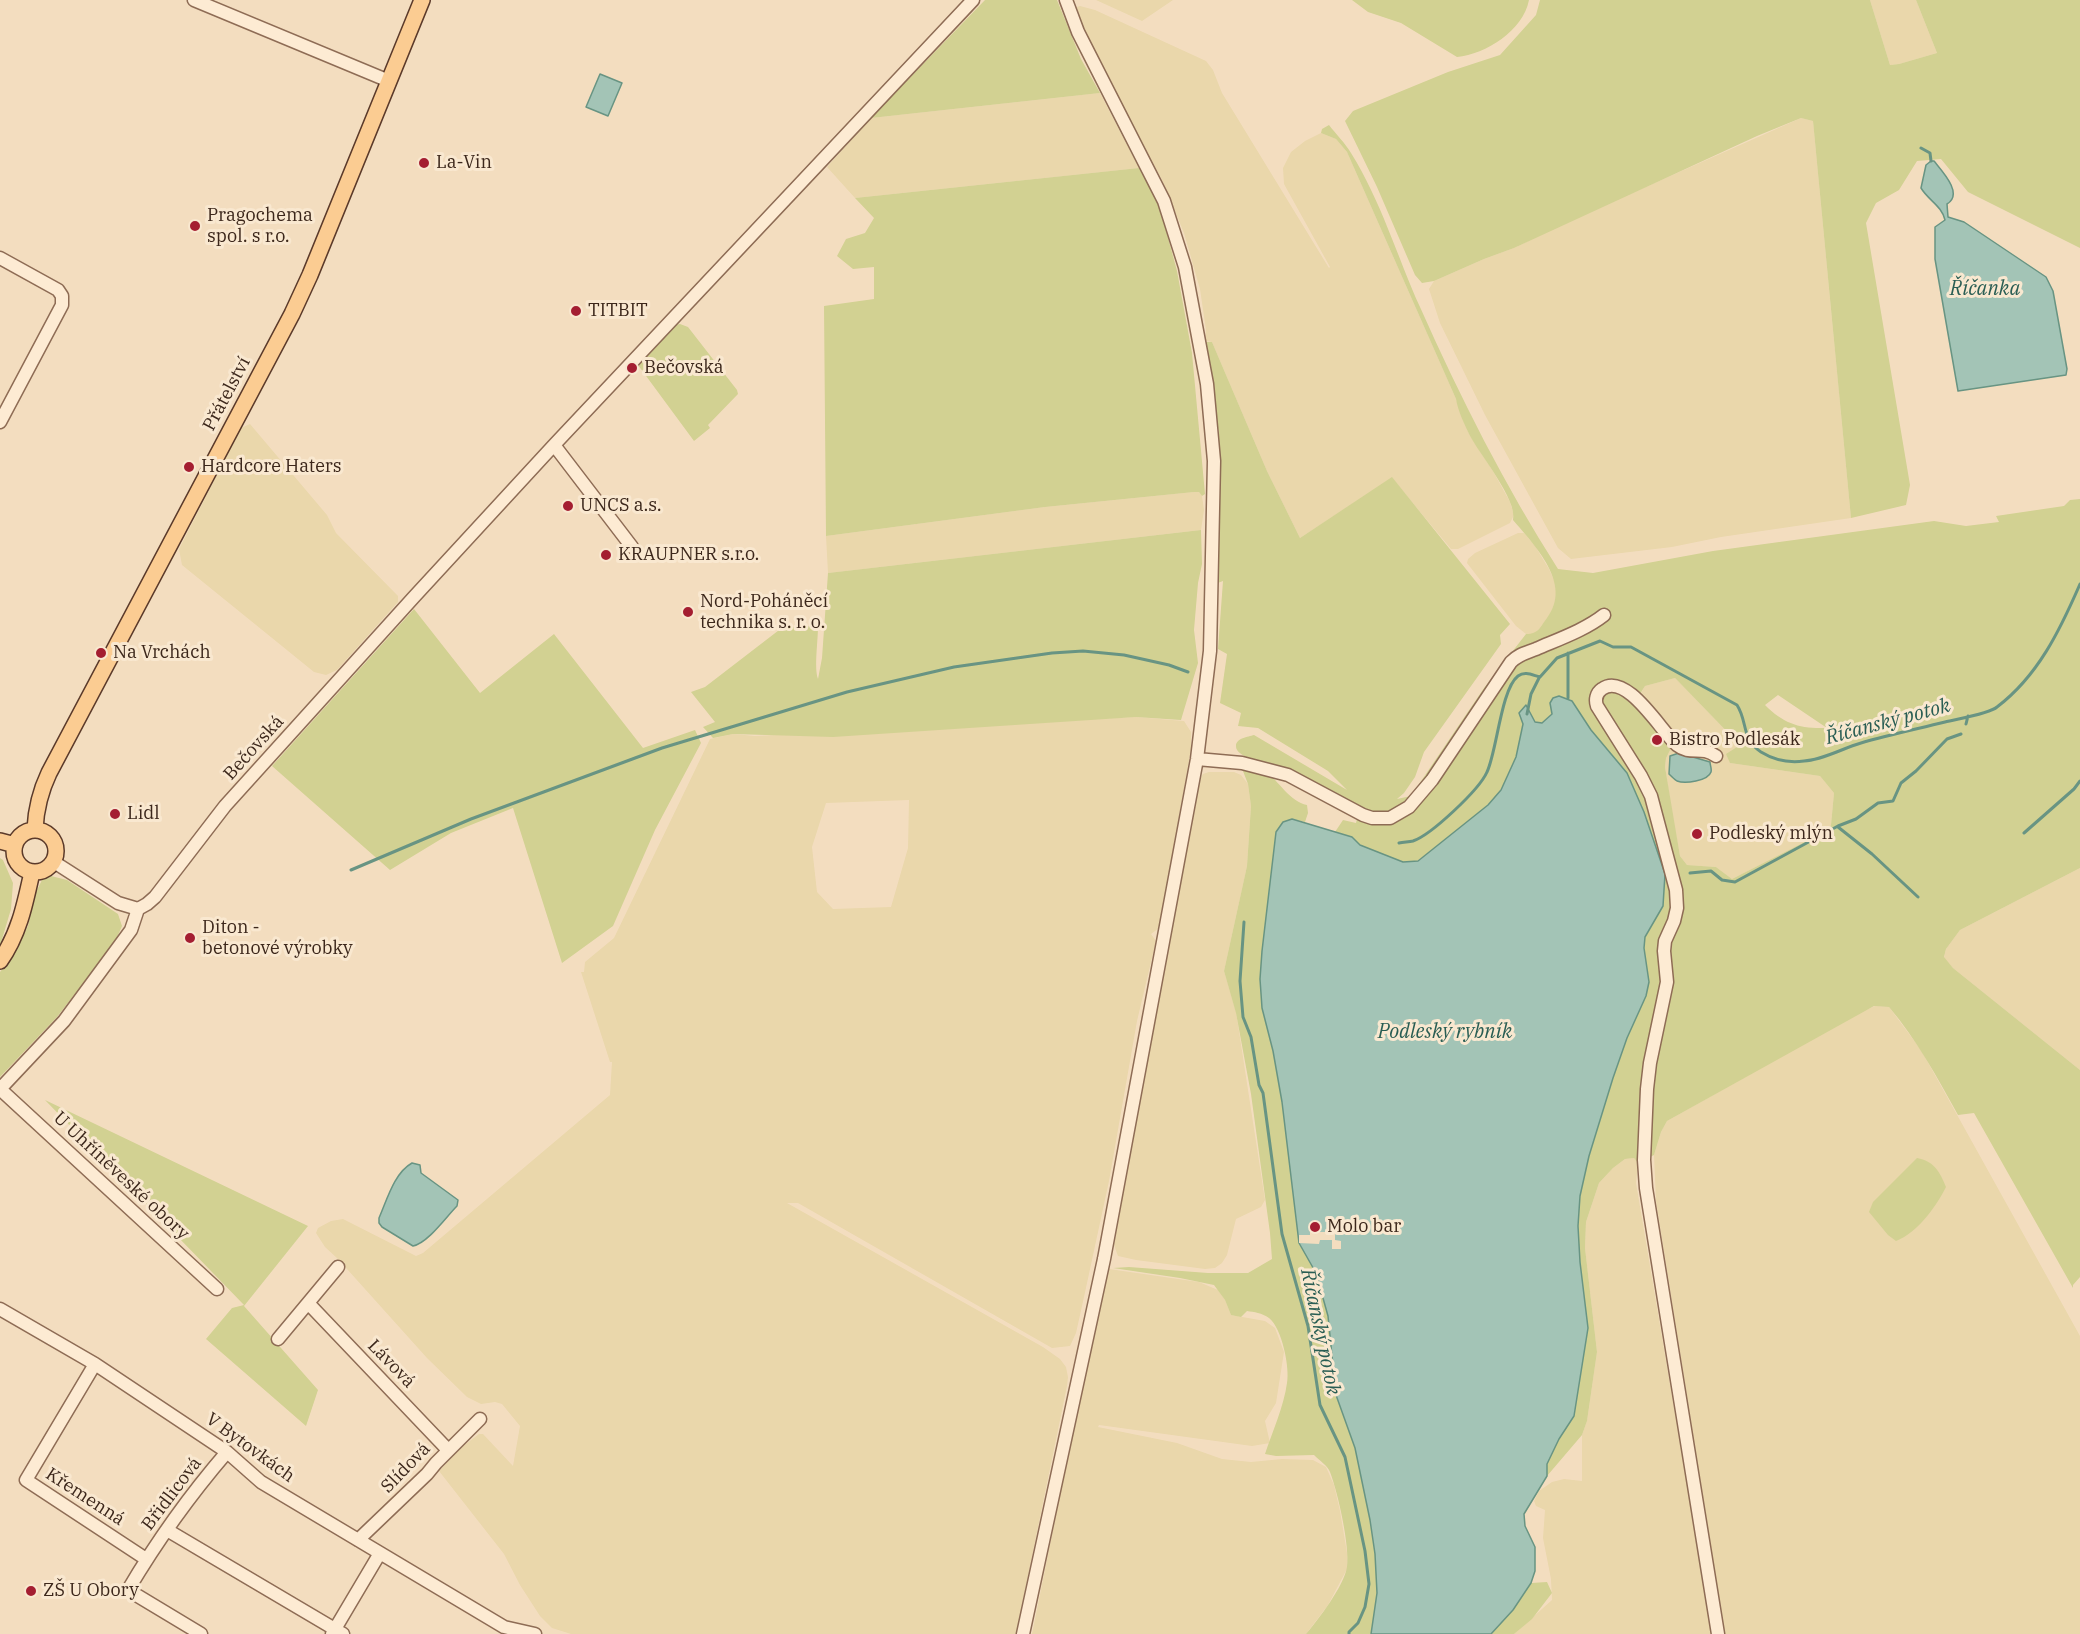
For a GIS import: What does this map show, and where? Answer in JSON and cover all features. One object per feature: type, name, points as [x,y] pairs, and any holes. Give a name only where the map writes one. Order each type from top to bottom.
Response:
[{"type":"main road","name":"Přátelství","points":[[35,829],[39,799],[49,773],[310,276],[422,0]]},
{"type":"main road","points":[[35,829],[46,832],[54,840],[57,850],[54,862],[41,872],[25,870],[17,862],[14,851],[7,843],[35,829]]},
{"type":"main road","points":[[0,961],[19,925],[32,872]]},
{"type":"street","points":[[194,0],[389,81]]},
{"type":"street","name":"Bečovská","points":[[0,1089],[64,1021],[131,930],[138,909],[155,897],[225,806],[554,445],[973,0]]},
{"type":"street","points":[[1023,1634],[1104,1259],[1197,759],[1210,651],[1214,461],[1207,384],[1185,267],[1164,201],[1078,32],[1066,0]]},
{"type":"street","points":[[0,258],[58,290],[62,296],[63,305],[0,422]]},
{"type":"street","points":[[554,445],[632,547]]},
{"type":"street","points":[[1197,759],[1242,763],[1288,775],[1363,815],[1372,818],[1390,818],[1409,807],[1432,780],[1511,662],[1519,655],[1596,622],[1604,615]]},
{"type":"street","points":[[1716,756],[1708,750],[1691,751],[1674,743],[1648,711],[1624,690],[1613,686],[1598,693],[1596,701],[1602,714],[1651,796],[1676,890],[1677,908],[1665,941],[1664,951],[1668,982],[1650,1063],[1644,1160],[1646,1188],[1718,1634]]},
{"type":"street","points":[[54,862],[118,903],[138,909]]},
{"type":"street","name":"U Uhříněveské obory","points":[[0,1089],[217,1289]]},
{"type":"street","points":[[278,1339],[338,1267]]},
{"type":"street","name":"Lávová","points":[[308,1303],[448,1450]]},
{"type":"street","name":"V Bytovkách","points":[[0,1310],[95,1364],[227,1452],[261,1482],[504,1627],[535,1634]]},
{"type":"street","name":"Křemenná","points":[[95,1364],[26,1480],[146,1559]]},
{"type":"street","name":"Slídová","points":[[358,1540],[428,1474],[448,1450],[480,1419]]},
{"type":"street","name":"Břidlicová","points":[[201,1634],[128,1590],[146,1559],[194,1491],[227,1452]]},
{"type":"street","points":[[167,1530],[337,1632],[380,1553]]},
{"type":"shaded area","points":[[985,0],[1057,0],[1081,59],[1100,93],[871,118]]},
{"type":"shaded area","points":[[1096,0],[1173,0],[1142,21]]},
{"type":"shaded area","points":[[1352,0],[1529,0],[1519,22],[1502,39],[1480,51],[1457,57],[1401,23],[1368,12]]},
{"type":"shaded area","points":[[1540,0],[1870,0],[1890,65],[1937,53],[1916,0],[2080,0],[2080,248],[1968,192],[1941,159],[1917,161],[1899,190],[1876,203],[1866,223],[1910,485],[1906,505],[1851,518],[1813,121],[1801,118],[1757,136],[1514,248],[1434,281],[1422,283],[1415,275],[1377,187],[1345,121],[1353,111],[1448,72],[1500,55],[1536,15]]},
{"type":"shaded area","points":[[1870,0],[1916,0],[1937,53],[1890,65]]},
{"type":"shaded area","points":[[1077,7],[1095,10],[1206,61],[1213,70],[1222,93],[1329,268],[1284,184],[1283,168],[1291,152],[1305,141],[1321,133],[1336,139],[1347,152],[1456,399],[1469,434],[1510,502],[1514,515],[1510,523],[1458,549],[1451,549],[1392,478],[1300,538],[1267,471],[1212,342],[1205,341],[1206,330],[1200,289],[1184,233],[1162,180],[1079,23]]},
{"type":"shaded area","points":[[1100,93],[1139,168],[855,198],[827,167],[871,118]]},
{"type":"shaded area","points":[[1801,118],[1813,121],[1851,518],[1721,537],[1672,547],[1571,559],[1558,548],[1485,415],[1440,323],[1429,289],[1434,281],[1514,248],[1578,217]]},
{"type":"shaded area","points":[[1329,125],[1349,149],[1362,171],[1420,307],[1467,408],[1520,506],[1558,569],[1593,573],[1713,551],[1934,521],[1966,526],[1999,522],[1996,516],[2064,506],[2070,500],[2080,499],[2080,868],[1960,930],[1946,949],[1944,957],[1953,968],[2080,1070],[2080,1277],[2073,1288],[1974,1113],[1958,1115],[1909,1032],[1889,1007],[1874,1006],[1667,1121],[1654,1155],[1638,1163],[1634,1158],[1625,1159],[1599,1183],[1586,1222],[1585,1248],[1597,1352],[1587,1421],[1582,1435],[1547,1476],[1547,1464],[1576,1397],[1588,1328],[1580,1262],[1578,1226],[1580,1196],[1589,1156],[1613,1078],[1627,1038],[1646,996],[1649,982],[1644,948],[1645,937],[1663,906],[1665,874],[1627,773],[1568,698],[1551,703],[1552,713],[1542,723],[1535,722],[1526,706],[1515,759],[1501,789],[1474,817],[1417,861],[1403,862],[1359,845],[1352,837],[1341,836],[1335,832],[1343,820],[1356,823],[1359,810],[1300,775],[1254,760],[1237,750],[1238,741],[1254,735],[1347,790],[1328,771],[1258,728],[1238,726],[1241,713],[1220,703],[1227,654],[1218,649],[1223,581],[1215,584],[1219,433],[1202,342],[1212,342],[1267,471],[1300,538],[1392,477],[1510,624],[1500,635],[1501,644],[1424,752],[1415,777],[1397,799],[1411,796],[1484,688],[1526,634],[1534,633],[1541,627],[1554,605],[1556,592],[1548,566],[1513,520],[1513,511],[1504,489],[1469,434],[1456,399],[1347,152],[1336,139],[1321,133],[1322,129]],"holes":[[[1675,678],[1737,742],[1737,747],[1726,754],[1730,763],[1820,776],[1834,793],[1831,825],[1828,830],[1732,879],[1716,867],[1687,865],[1680,856],[1665,767],[1666,758],[1672,746],[1663,722],[1640,694],[1645,686]],[[1778,695],[1827,728],[1809,728],[1779,717],[1765,705]]]},
{"type":"shaded area","points":[[1139,168],[1160,208],[1177,271],[1192,353],[1205,494],[1202,496],[1199,492],[1194,492],[1045,507],[826,536],[824,306],[874,299],[874,267],[853,269],[837,256],[846,239],[865,233],[874,218],[855,198]]},
{"type":"shaded area","points":[[675,325],[688,327],[738,394],[708,425],[710,428],[694,441],[638,365]]},
{"type":"shaded area","points":[[250,424],[327,515],[336,533],[398,596],[398,602],[337,670],[326,675],[314,672],[182,565],[179,549],[241,428]]},
{"type":"shaded area","points":[[1199,492],[1202,496],[1204,510],[1201,530],[828,573],[826,536],[1045,507]]},
{"type":"shaded area","points":[[1201,530],[1202,564],[1194,630],[1198,663],[1181,720],[1136,717],[833,737],[733,734],[713,738],[703,727],[715,722],[691,692],[705,687],[783,627],[818,626],[816,661],[818,679],[822,658],[828,573]]},
{"type":"shaded area","points":[[1518,533],[1524,533],[1535,546],[1557,587],[1552,612],[1540,630],[1533,634],[1526,634],[1516,626],[1467,563],[1475,553]]},
{"type":"shaded area","points":[[414,609],[480,693],[554,634],[643,748],[695,730],[701,743],[655,830],[613,926],[562,963],[513,808],[451,833],[390,870],[272,766]]},
{"type":"shaded area","points":[[1675,678],[1737,742],[1730,763],[1820,776],[1834,793],[1831,825],[1828,830],[1732,879],[1716,867],[1687,865],[1680,856],[1665,767],[1666,758],[1640,695],[1645,686]]},
{"type":"shaded area","points":[[1136,717],[1184,721],[1191,732],[1191,749],[1159,928],[1151,934],[1156,941],[1137,1021],[1109,1181],[1076,1333],[1070,1346],[1052,1348],[798,1203],[787,1203],[1043,1347],[1060,1359],[1066,1367],[1067,1386],[1016,1634],[571,1634],[552,1628],[540,1616],[504,1554],[439,1471],[462,1447],[479,1434],[483,1434],[513,1466],[520,1426],[502,1404],[495,1402],[481,1404],[467,1397],[427,1358],[325,1247],[316,1233],[318,1228],[331,1221],[343,1219],[416,1256],[423,1253],[610,1095],[612,1062],[610,1062],[581,972],[584,972],[585,962],[614,938],[710,739],[733,734],[755,736]],"holes":[[[909,800],[908,848],[891,907],[833,909],[817,892],[812,847],[826,803]]]},
{"type":"shaded area","points":[[1241,766],[1265,771],[1290,796],[1307,805],[1308,813],[1305,822],[1292,819],[1262,951],[1260,979],[1262,1008],[1273,1051],[1282,1102],[1299,1243],[1316,1273],[1328,1316],[1336,1395],[1355,1448],[1370,1520],[1377,1593],[1371,1634],[1306,1634],[1341,1584],[1347,1567],[1347,1546],[1340,1506],[1327,1468],[1314,1455],[1265,1454],[1278,1419],[1288,1376],[1284,1349],[1274,1323],[1266,1316],[1255,1312],[1247,1311],[1241,1317],[1231,1315],[1225,1300],[1214,1285],[1113,1268],[1248,1273],[1272,1259],[1251,1094],[1236,1013],[1224,971],[1247,866],[1251,806],[1248,784]]},
{"type":"shaded area","points":[[1234,772],[1241,775],[1248,784],[1251,806],[1247,866],[1224,971],[1236,1012],[1265,1200],[1261,1207],[1236,1219],[1227,1255],[1215,1268],[1205,1269],[1118,1256],[1114,1245],[1197,785],[1203,774]]},
{"type":"shaded area","points":[[0,858],[13,883],[11,909],[0,946]]},
{"type":"shaded area","points":[[2080,868],[2080,1070],[1953,968],[1944,958],[1946,949],[1960,930]]},
{"type":"shaded area","points":[[51,876],[67,880],[118,914],[122,926],[115,942],[57,1017],[0,1077],[0,972],[12,956],[28,926],[35,894],[42,880]]},
{"type":"shaded area","points":[[1875,1006],[1889,1007],[1921,1050],[2080,1336],[2080,1634],[1725,1634],[1656,1201],[1654,1155],[1667,1121]]},
{"type":"shaded area","points":[[45,1100],[308,1226],[244,1306],[318,1390],[306,1426],[206,1339],[232,1308],[244,1305]]},
{"type":"shaded area","points":[[1634,1158],[1638,1163],[1636,1183],[1712,1634],[1514,1634],[1552,1600],[1551,1579],[1543,1538],[1545,1510],[1536,1506],[1534,1501],[1539,1491],[1552,1482],[1564,1479],[1582,1481],[1582,1435],[1587,1421],[1597,1352],[1585,1248],[1586,1222],[1599,1183],[1625,1159]]},
{"type":"shaded area","points":[[1917,1158],[1923,1159],[1936,1168],[1946,1187],[1937,1203],[1918,1226],[1896,1241],[1869,1212],[1873,1202]]},
{"type":"shaded area","points":[[1109,1269],[1199,1282],[1218,1290],[1231,1315],[1265,1321],[1275,1328],[1284,1352],[1276,1403],[1265,1421],[1270,1443],[1252,1446],[1099,1425],[1098,1427],[1177,1443],[1222,1459],[1251,1462],[1282,1459],[1313,1460],[1326,1467],[1334,1485],[1340,1511],[1347,1553],[1347,1569],[1328,1605],[1306,1634],[1032,1634],[1105,1273]]},
{"type":"shaded area","points":[[1547,1582],[1552,1593],[1532,1619],[1514,1634],[1491,1634],[1513,1610],[1531,1583]]},
{"type":"water","points":[[600,74],[622,83],[608,116],[586,107]]},
{"type":"water","name":"Říčanka","points":[[1934,161],[1950,182],[1953,194],[1952,200],[1947,204],[1948,217],[1964,222],[2046,277],[2053,291],[2067,369],[2066,375],[1958,391],[1935,259],[1935,227],[1945,220],[1941,211],[1921,188],[1926,165]]},
{"type":"water","name":"Podleský rybník","points":[[1559,696],[1572,701],[1591,730],[1627,773],[1644,812],[1665,874],[1663,906],[1645,937],[1644,948],[1649,982],[1646,996],[1627,1038],[1613,1078],[1589,1156],[1580,1196],[1578,1226],[1580,1262],[1588,1328],[1574,1416],[1547,1464],[1547,1476],[1524,1514],[1525,1526],[1535,1547],[1535,1571],[1531,1583],[1513,1610],[1491,1634],[1371,1634],[1377,1593],[1370,1520],[1355,1448],[1336,1395],[1328,1316],[1316,1273],[1299,1243],[1282,1102],[1273,1051],[1262,1008],[1260,979],[1262,951],[1276,832],[1283,822],[1292,819],[1352,837],[1360,845],[1403,862],[1418,861],[1488,805],[1501,790],[1516,757],[1523,724],[1519,713],[1526,705],[1535,722],[1542,723],[1552,714],[1550,703],[1553,698]]},
{"type":"water","points":[[1679,753],[1710,762],[1709,775],[1701,780],[1690,782],[1676,780],[1669,774],[1670,756]]},
{"type":"water","points":[[412,1163],[420,1165],[421,1173],[458,1200],[457,1206],[437,1229],[425,1240],[413,1246],[379,1223],[388,1195],[396,1180],[400,1173]]},
{"type":"pier","points":[[1310,1229],[1335,1232],[1335,1240],[1341,1241],[1341,1249],[1332,1249],[1332,1240],[1320,1240],[1319,1244],[1299,1243],[1299,1235],[1310,1235]]},
{"type":"waterway","points":[[1921,148],[1930,153],[1931,161]]},
{"type":"waterway","name":"Říčanský potok","points":[[1399,843],[1421,837],[1475,790],[1491,762],[1507,694],[1518,676],[1526,674],[1540,677],[1557,658],[1600,641],[1613,647],[1631,647],[1737,705],[1750,742],[1755,747],[1776,759],[1798,762],[1818,758],[1871,740],[1993,710],[2012,695],[2036,667],[2056,635],[2080,584]]},
{"type":"waterway","points":[[351,870],[471,819],[662,748],[847,692],[954,667],[1052,653],[1083,651],[1124,655],[1169,665],[1188,672]]},
{"type":"waterway","points":[[1568,653],[1568,698]]},
{"type":"waterway","points":[[1527,714],[1531,694],[1539,678]]},
{"type":"waterway","name":"Říčanský potok","points":[[1966,724],[1968,716]]},
{"type":"waterway","points":[[1690,873],[1711,871],[1722,880],[1735,882],[1838,826],[1856,819],[1878,803],[1893,801],[1901,783],[1947,739],[1961,734]]},
{"type":"waterway","points":[[2024,833],[2080,781]]},
{"type":"waterway","points":[[1838,827],[1872,854],[1918,897]]},
{"type":"waterway","name":"Říčanský potok","points":[[1244,922],[1240,981],[1243,1017],[1251,1037],[1259,1085],[1263,1093],[1282,1234],[1308,1326],[1320,1405],[1345,1457],[1365,1551],[1369,1584],[1365,1607],[1358,1623],[1349,1634]]},
{"type":"place","name":"La-Vin","points":[[424,163]]},
{"type":"place","name":"Pragochema spol. s r.o.","points":[[195,226]]},
{"type":"place","name":"TITBIT","points":[[576,311]]},
{"type":"place","name":"Bečovská","points":[[632,368]]},
{"type":"place","name":"Hardcore Haters","points":[[189,467]]},
{"type":"place","name":"UNCS a.s.","points":[[568,506]]},
{"type":"place","name":"KRAUPNER s.r.o.","points":[[606,555]]},
{"type":"place","name":"Nord-Poháněcí technika s. r. o.","points":[[688,612]]},
{"type":"place","name":"Na Vrchách","points":[[101,653]]},
{"type":"place","name":"Bistro Podlesák","points":[[1657,740]]},
{"type":"place","name":"Lidl","points":[[115,814]]},
{"type":"place","name":"Podleský mlýn","points":[[1697,834]]},
{"type":"place","name":"Diton - betonové výrobky","points":[[190,938]]},
{"type":"place","name":"Molo bar","points":[[1315,1227]]},
{"type":"place","name":"ZŠ U Obory","points":[[31,1591]]}]
